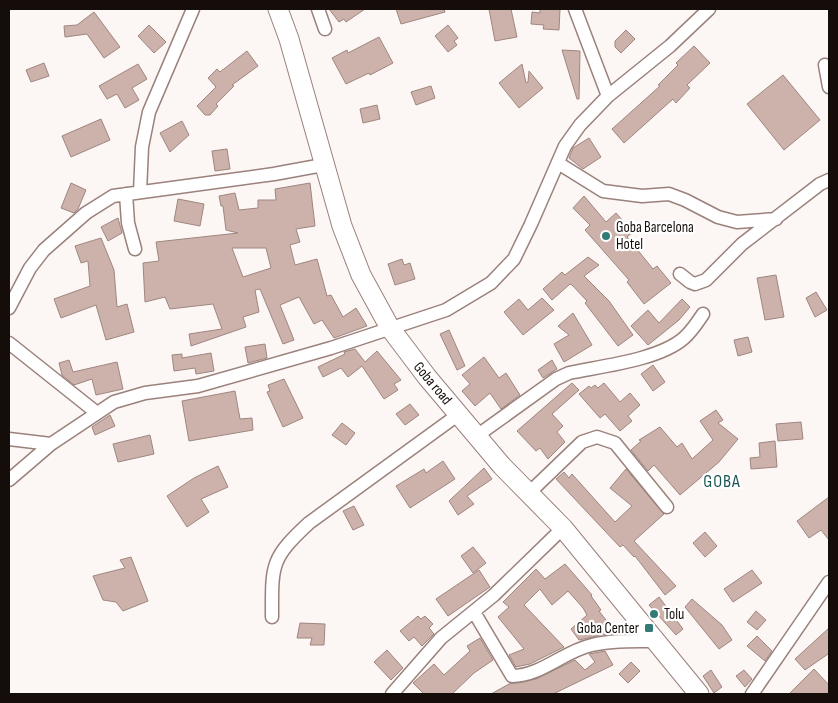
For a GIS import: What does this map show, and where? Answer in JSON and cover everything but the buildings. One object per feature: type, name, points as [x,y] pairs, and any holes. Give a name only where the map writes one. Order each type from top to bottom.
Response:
[{"type":"street","points":[[140,192],[142,147],[150,112],[192,9]]},
{"type":"street","name":"Goba road","points":[[278,9],[290,39],[323,165],[342,226],[361,275],[390,328],[427,377],[528,493],[563,528],[605,577],[654,641],[699,694]]},
{"type":"street","points":[[318,9],[325,30]]},
{"type":"street","points":[[575,9],[608,96]]},
{"type":"street","points":[[9,480],[51,444],[114,402],[145,393],[198,386],[331,348],[446,310],[469,298],[503,273],[514,259],[532,224],[565,146],[580,125],[608,96],[670,46],[709,9]]},
{"type":"street","points":[[825,65],[829,87]]},
{"type":"street","points":[[558,163],[603,191],[642,196],[669,194],[718,217],[737,222],[776,219]]},
{"type":"street","points":[[9,308],[30,268],[44,250],[101,202],[113,196],[323,165]]},
{"type":"street","points":[[680,274],[690,282],[701,283],[706,280],[742,244],[820,184],[829,180]]},
{"type":"street","points":[[126,194],[128,223],[135,250]]},
{"type":"street","points":[[478,435],[556,378],[569,373],[665,350],[682,339],[695,327],[703,314]]},
{"type":"street","points":[[9,343],[97,413]]},
{"type":"street","points":[[272,617],[272,576],[275,562],[291,540],[310,523],[459,414]]},
{"type":"street","points":[[528,493],[582,442],[597,437],[615,443],[667,508]]},
{"type":"street","points":[[9,439],[51,444]]},
{"type":"street","points":[[392,694],[441,638],[474,612],[563,528]]},
{"type":"street","points":[[752,694],[829,582]]},
{"type":"street","points":[[474,612],[512,676],[521,676],[550,664],[569,652],[592,644],[654,641]]},
{"type":"place","name":"Goba Barcelona Hotel","points":[[606,236]]},
{"type":"place","name":"Tolu","points":[[654,614]]},
{"type":"place","name":"Goba Center","points":[[649,628]]},
{"type":"district","name":"GOBA","points":[[722,481]]}]
